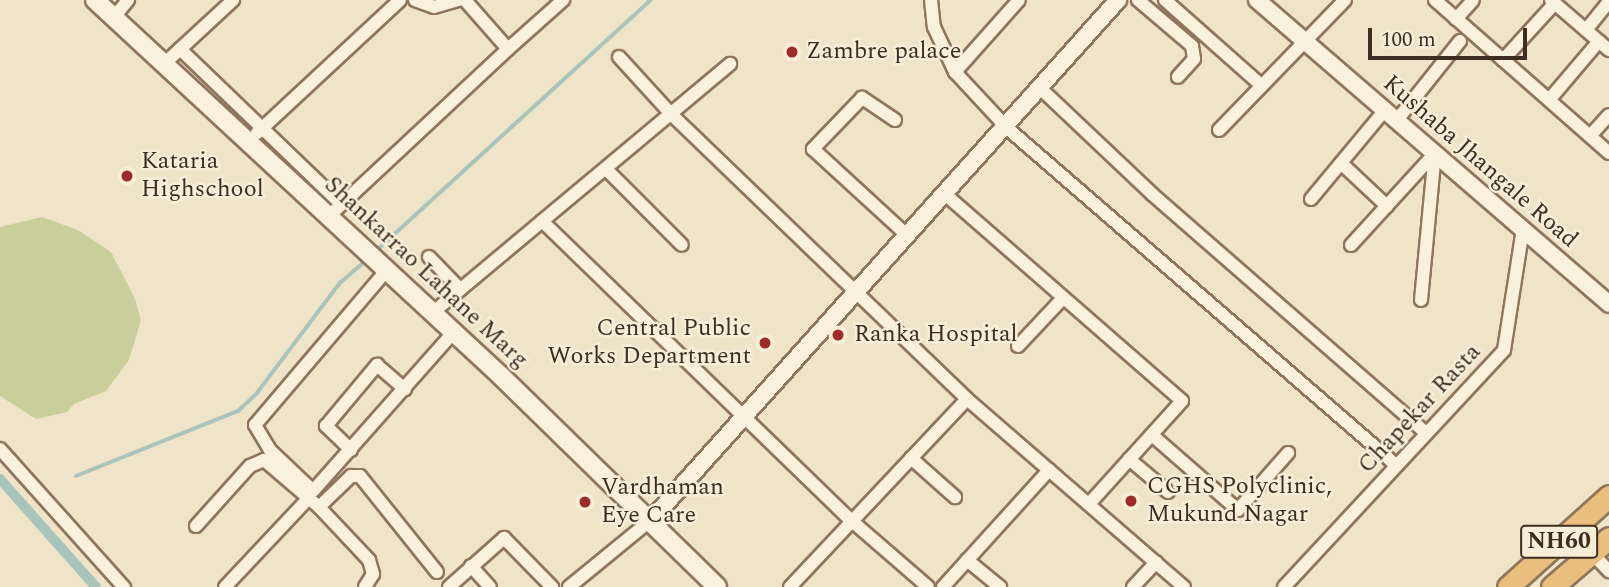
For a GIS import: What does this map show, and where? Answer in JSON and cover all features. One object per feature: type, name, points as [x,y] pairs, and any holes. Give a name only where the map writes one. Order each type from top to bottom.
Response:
[{"type":"highway","name":"NH60","points":[[1508,587],[1609,496]]},
{"type":"highway","name":"NH60","points":[[1552,587],[1609,538]]},
{"type":"main road","name":"Shankarrao Lahane Marg","points":[[95,0],[247,142],[335,210],[358,244],[651,520],[717,587]]},
{"type":"street","points":[[114,16],[128,0]]},
{"type":"street","points":[[165,63],[233,0]]},
{"type":"street","points":[[247,142],[400,0]]},
{"type":"street","points":[[415,0],[434,7],[458,0]]},
{"type":"street","points":[[465,0],[508,49]]},
{"type":"street","points":[[180,49],[262,128],[335,210],[563,0]]},
{"type":"street","points":[[931,0],[934,27],[955,72],[1006,128],[1396,466]]},
{"type":"street","points":[[955,72],[1019,0]]},
{"type":"street","points":[[569,587],[651,520],[854,292],[946,195],[1118,0]]},
{"type":"street","points":[[1138,0],[1192,46],[1194,59],[1178,77]]},
{"type":"street","points":[[1165,0],[1260,83]]},
{"type":"street","name":"Kushaba Jhangale Road","points":[[1257,0],[1609,304]]},
{"type":"street","points":[[1219,130],[1260,83],[1306,42],[1345,0]]},
{"type":"street","points":[[1435,0],[1609,153]]},
{"type":"street","points":[[1457,19],[1473,0]]},
{"type":"street","points":[[1503,60],[1553,2],[1609,50]]},
{"type":"street","points":[[1586,30],[1609,2]]},
{"type":"street","points":[[1311,199],[1341,163],[1461,41]]},
{"type":"street","points":[[1549,100],[1599,41]]},
{"type":"street","points":[[619,57],[672,115],[967,399],[1184,587]]},
{"type":"street","points":[[431,314],[730,64]]},
{"type":"street","points":[[1040,88],[1152,194],[1426,433]]},
{"type":"street","points":[[895,120],[862,98],[813,149],[907,235]]},
{"type":"street","points":[[1590,136],[1609,116]]},
{"type":"street","points":[[1351,245],[1435,152]]},
{"type":"street","points":[[1421,300],[1435,152]]},
{"type":"street","points":[[1341,163],[1387,206]]},
{"type":"street","points":[[606,169],[682,245]]},
{"type":"street","points":[[946,195],[1182,401],[1089,504]]},
{"type":"street","points":[[542,221],[853,522],[928,587]]},
{"type":"street","name":"Chapekar Rasta","points":[[1284,587],[1504,350],[1523,229]]},
{"type":"street","points":[[429,257],[460,289]]},
{"type":"street","points":[[386,271],[255,425],[270,450],[313,491],[453,333]]},
{"type":"street","points":[[1018,346],[1063,298]]},
{"type":"street","points":[[351,450],[326,426],[377,365],[405,389]]},
{"type":"street","points":[[790,587],[967,399]]},
{"type":"street","points":[[1152,435],[1238,510],[1288,453]]},
{"type":"street","points":[[0,449],[124,587]]},
{"type":"street","points":[[911,458],[955,497]]},
{"type":"street","points":[[1129,459],[1168,492]]},
{"type":"street","points":[[196,526],[250,466],[264,460],[319,507],[369,560],[373,574],[365,587]]},
{"type":"street","points":[[943,587],[1049,470]]},
{"type":"street","points":[[319,507],[351,476],[360,477],[437,572]]},
{"type":"street","points":[[225,587],[309,498]]},
{"type":"street","points":[[449,587],[504,538],[550,586]]},
{"type":"street","points":[[1592,553],[1609,571]]},
{"type":"street","points":[[967,560],[1000,587]]},
{"type":"street","points":[[1133,587],[1156,562]]},
{"type":"street","points":[[471,566],[490,587]]},
{"type":"green space","points":[[42,217],[78,230],[111,252],[135,299],[141,320],[129,360],[106,391],[74,404],[67,412],[36,419],[0,396],[0,227]]},
{"type":"waterway","points":[[376,251],[651,0]]},
{"type":"waterway","points":[[76,476],[238,411],[257,393],[340,283],[368,259]]},
{"type":"waterway","points":[[0,479],[96,587]]},
{"type":"place","name":"Zambre palace","points":[[792,52]]},
{"type":"place","name":"Kataria Highschool","points":[[127,176]]},
{"type":"place","name":"Ranka Hospital","points":[[838,335]]},
{"type":"place","name":"Central Public Works Department","points":[[765,343]]},
{"type":"place","name":"CGHS Polyclinic, Mukund Nagar","points":[[1131,501]]},
{"type":"place","name":"Vardhaman Eye Care","points":[[585,502]]}]
